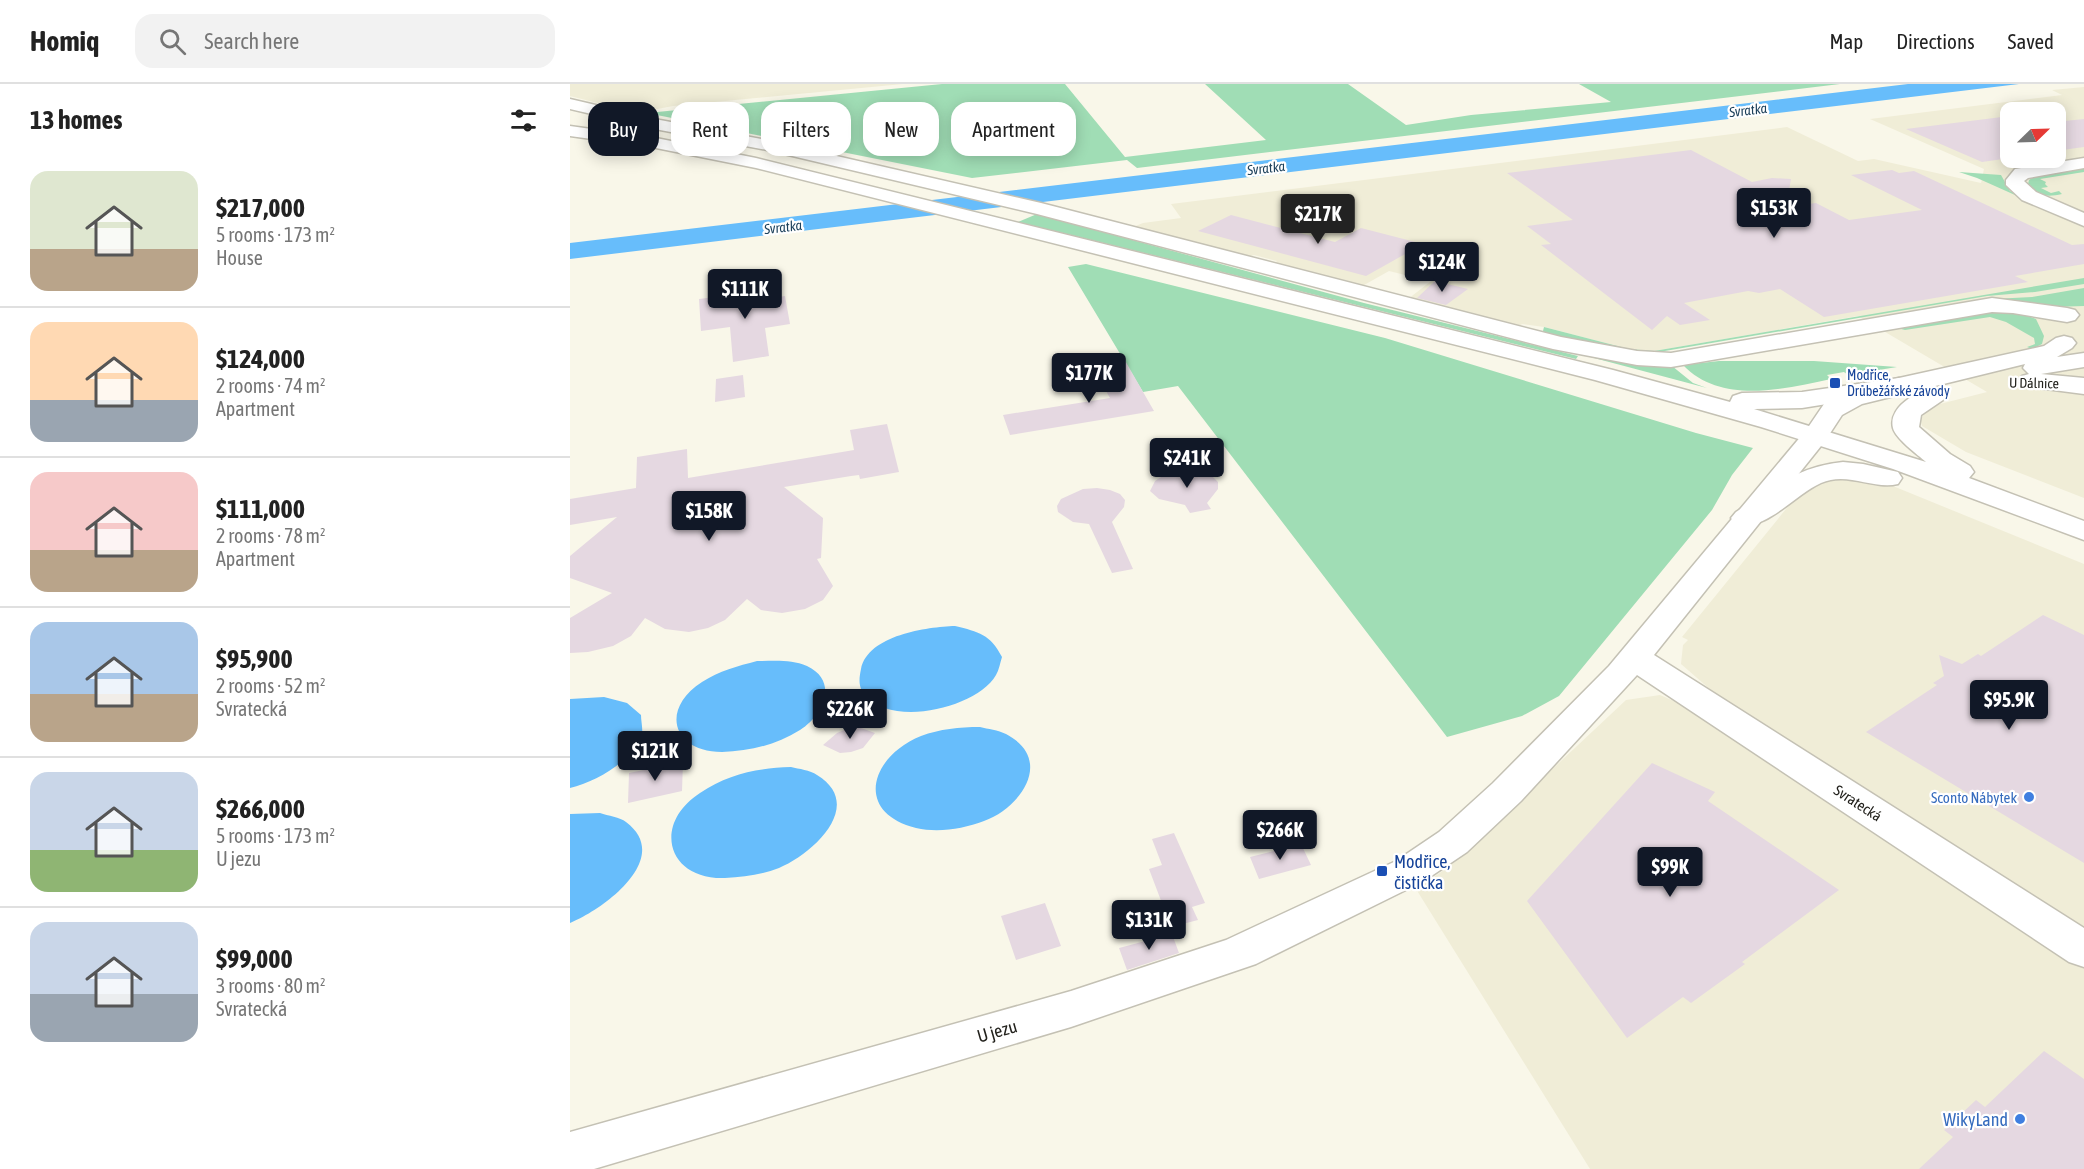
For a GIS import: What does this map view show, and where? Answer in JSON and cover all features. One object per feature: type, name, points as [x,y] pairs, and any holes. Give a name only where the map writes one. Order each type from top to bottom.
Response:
[{"type":"street","points":[[570,104],[681,129],[767,145],[967,191],[1561,344],[1644,359],[1671,360],[1992,305],[2075,314]]},
{"type":"street","points":[[570,131],[656,142],[891,196],[1683,397],[1816,435],[1903,463],[2084,531]]},
{"type":"street","points":[[2084,163],[2022,174],[2015,180],[2015,185],[2029,195],[2084,220]]},
{"type":"street","points":[[2074,348],[2055,335],[2053,327],[2057,320],[2075,314]]},
{"type":"street","points":[[1683,397],[1781,402],[1899,386],[2074,348]]},
{"type":"street","points":[[1816,435],[1845,429],[1885,402],[1934,395],[1985,384],[2004,375],[2084,360]]},
{"type":"street","name":"U Dálnice","points":[[1985,384],[2052,381],[2084,386]]},
{"type":"street","points":[[1633,657],[1816,435],[1828,415],[1839,406],[1899,386]]},
{"type":"street","points":[[1934,395],[1914,406],[1908,413],[1905,423],[1911,435],[1940,460],[1956,470],[2044,515]]},
{"type":"street","points":[[1746,518],[1815,473],[1845,469],[1866,472],[1940,493],[2044,515]]},
{"type":"street","name":"U jezu","points":[[570,1154],[1071,1010],[1241,952],[1410,871],[1453,842],[1507,792],[1621,673],[1633,657]]},
{"type":"street","name":"Svratecká","points":[[1633,657],[2084,950]]},
{"type":"shaded area","points":[[570,84],[903,84],[715,102],[671,102],[671,106],[659,109],[659,102],[594,102],[570,96]]},
{"type":"shaded area","points":[[2084,87],[2084,498],[1966,452],[1922,426],[1920,419],[1932,406],[1987,392],[1858,316],[1654,351],[1629,349],[1544,327],[1522,324],[1516,329],[1408,299],[1435,278],[1411,272],[1405,275],[1389,271],[1357,289],[1272,266],[1277,261],[1254,255],[1245,258],[1133,227],[1143,223],[1181,218],[1171,204],[1787,127],[1858,161],[1874,159],[1981,183],[1984,169],[1870,119],[2000,103],[2000,168],[2066,168],[2066,102],[2006,102],[2062,95],[2052,90]]},
{"type":"shaded area","points":[[1830,472],[1888,484],[2084,564],[2084,1169],[1590,1169],[1416,889],[1447,868],[1626,700],[1660,695],[1688,707],[1712,691],[1681,664],[1683,645],[1688,640],[1682,637],[1799,493]]},
{"type":"green space","points":[[942,84],[1065,84],[1125,157],[1266,140],[1205,84],[1348,84],[1406,125],[1471,115],[1611,102],[1579,84],[1840,84],[1137,168],[1127,160],[972,178],[851,154],[851,102],[761,102],[761,136],[749,133],[749,103]]},
{"type":"green space","points":[[671,111],[671,118],[659,115],[659,112]]},
{"type":"green space","points":[[2084,167],[2084,172],[2040,179],[2046,182],[2048,187],[2041,188],[2051,193],[2059,191],[2062,194],[2043,195],[2028,184],[2029,180],[2035,176]]},
{"type":"green space","points":[[1959,172],[2001,175],[2010,191],[2084,224],[2084,226],[1977,178]]},
{"type":"green space","points":[[1037,214],[1364,303],[1578,356],[1576,359],[1018,222]]},
{"type":"green space","points":[[1086,264],[1385,338],[1696,433],[1753,448],[1732,475],[1712,510],[1559,696],[1522,716],[1447,737],[1178,386],[1143,392],[1068,267]]},
{"type":"green space","points":[[2084,278],[2084,284],[2035,292],[1987,296],[1659,352],[1663,356],[1547,335],[1543,331],[1544,327],[1629,349],[1654,351]]},
{"type":"green space","points":[[2084,288],[2084,306],[2053,307],[1993,299],[2032,297]]},
{"type":"green space","points":[[1992,310],[2023,314],[2036,319],[2044,336],[2042,344],[2032,349],[2027,347],[2035,344],[2034,338],[2006,322],[1990,317],[1905,330],[1897,328]]},
{"type":"green space","points":[[1564,350],[1672,366],[1693,383],[1707,388]]},
{"type":"green space","points":[[1719,361],[1814,361],[1897,367],[1848,375],[1844,372],[1827,375],[1831,379],[1813,383],[1754,391],[1734,390],[1716,385],[1698,377],[1683,365]]},
{"type":"water","name":"Svratka","points":[[1908,84],[2019,84],[570,259],[570,243]]},
{"type":"water","points":[[955,626],[983,635],[998,649],[1002,657],[999,669],[986,687],[953,705],[913,712],[878,705],[865,695],[860,683],[861,669],[866,657],[875,648],[900,635],[929,628]]},
{"type":"water","points":[[757,661],[795,662],[817,672],[823,680],[825,689],[821,707],[816,716],[809,724],[791,735],[753,749],[722,752],[705,750],[692,745],[677,727],[680,704],[702,682],[715,675]]},
{"type":"water","points":[[604,697],[627,703],[641,715],[642,734],[622,762],[591,781],[570,788],[570,699]]},
{"type":"water","points":[[980,727],[1006,734],[1020,744],[1028,756],[1030,769],[1027,782],[1010,805],[984,821],[942,830],[916,828],[896,820],[883,810],[877,797],[876,784],[881,770],[890,757],[904,745],[928,734],[950,729]]},
{"type":"water","points":[[791,767],[817,775],[831,787],[837,800],[835,814],[829,828],[806,852],[779,868],[732,878],[705,876],[690,870],[679,860],[673,848],[672,834],[676,820],[685,806],[700,793],[721,781],[743,773]]},
{"type":"water","points":[[600,813],[623,820],[639,836],[642,851],[638,866],[615,895],[570,923],[570,814]]},
{"type":"building","points":[[2000,117],[2000,159],[1982,162],[1906,129]]},
{"type":"building","points":[[2084,119],[2084,147],[2066,149],[2066,121]]},
{"type":"building","points":[[1691,150],[1752,182],[1772,178],[1791,179],[1786,207],[1816,203],[1849,220],[1922,210],[1851,175],[1892,170],[1899,173],[1914,171],[2072,245],[2084,244],[2084,264],[2015,276],[2028,282],[1824,317],[1780,289],[1759,293],[1748,291],[1684,303],[1710,320],[1680,325],[1667,316],[1652,330],[1541,245],[1551,244],[1527,226],[1573,220],[1507,173]]},
{"type":"building","points":[[1231,215],[1335,242],[1361,228],[1423,244],[1366,276],[1198,231]]},
{"type":"building","points":[[1435,281],[1468,289],[1446,305],[1417,298]]},
{"type":"building","points":[[770,290],[772,298],[785,296],[790,324],[765,328],[769,356],[733,362],[730,327],[701,331],[699,299]]},
{"type":"building","points":[[1123,357],[1154,411],[1010,435],[1003,415],[1110,398],[1097,375],[1105,373],[1099,361]]},
{"type":"building","points":[[743,375],[745,397],[715,402],[716,379]]},
{"type":"building","points":[[887,424],[899,472],[860,479],[859,475],[851,476],[784,487],[823,518],[821,558],[817,559],[833,586],[823,600],[805,609],[782,613],[761,610],[747,599],[725,620],[708,628],[689,632],[665,629],[645,618],[631,636],[613,646],[588,652],[570,653],[570,618],[612,593],[570,578],[570,556],[617,517],[570,525],[570,499],[636,488],[637,457],[687,449],[688,478],[854,450],[850,430]]},
{"type":"building","points":[[1189,470],[1212,476],[1218,482],[1218,489],[1207,503],[1211,509],[1190,513],[1185,505],[1159,499],[1150,491],[1155,481],[1164,475]]},
{"type":"building","points":[[1097,488],[1120,494],[1125,500],[1124,507],[1112,522],[1133,569],[1112,573],[1089,524],[1073,522],[1058,512],[1057,506],[1061,499],[1083,489]]},
{"type":"building","name":"Sconto Nábytek","points":[[2043,615],[2084,635],[2084,863],[1866,732],[1937,685],[1933,683],[1944,676],[1939,655],[1962,664],[1978,654],[1981,656]]},
{"type":"building","points":[[849,728],[861,728],[875,733],[863,748],[851,752],[840,753],[823,745],[837,733]]},
{"type":"building","points":[[683,762],[682,791],[628,803],[629,773]]},
{"type":"building","points":[[1652,763],[1715,792],[1708,801],[1839,890],[1691,1003],[1683,997],[1627,1038],[1527,901]]},
{"type":"building","points":[[1174,833],[1205,903],[1192,907],[1198,920],[1171,927],[1149,869],[1162,865],[1152,839]]},
{"type":"building","points":[[1301,844],[1311,865],[1259,879],[1250,857]]},
{"type":"building","points":[[1045,903],[1061,946],[1016,960],[1001,916]]},
{"type":"building","points":[[1172,934],[1179,953],[1127,970],[1119,948]]},
{"type":"building","name":"WikyLand","points":[[2044,1051],[2084,1079],[2084,1169],[1919,1169],[1953,1137],[1944,1130],[1976,1100],[1985,1107]]},
{"type":"place","name":"Modřice, Drůbežářské závody","points":[[1835,383]]},
{"type":"place","name":"Sconto Nábytek","points":[[2029,797]]},
{"type":"place","name":"Modřice, čistička","points":[[1382,871]]},
{"type":"place","name":"WikyLand","points":[[2020,1119]]}]
